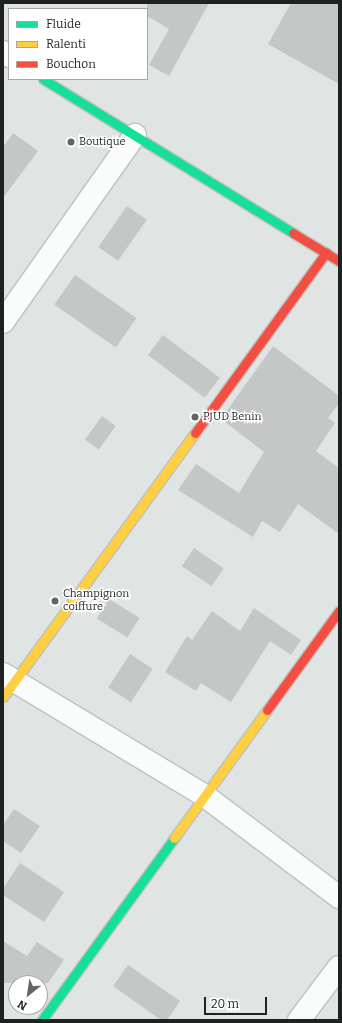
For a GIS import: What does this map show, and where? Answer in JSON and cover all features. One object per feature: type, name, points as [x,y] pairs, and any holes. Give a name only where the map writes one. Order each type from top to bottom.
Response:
[{"type":"street","points":[[45,80],[339,261]]},
{"type":"street","points":[[3,322],[135,135]]},
{"type":"street","points":[[326,253],[6,684],[205,796],[339,897]]},
{"type":"street","points":[[42,1020],[339,611]]},
{"type":"street","points":[[299,1020],[339,967]]},
{"type":"building","points":[[147,3],[209,3],[169,76],[149,65],[169,29],[148,17]]},
{"type":"building","points":[[291,3],[339,3],[339,84],[268,44]]},
{"type":"building","points":[[13,133],[38,151],[3,198],[3,147]]},
{"type":"building","points":[[127,206],[147,220],[118,261],[98,247]]},
{"type":"building","points":[[75,275],[136,318],[116,348],[54,304]]},
{"type":"building","points":[[163,335],[220,378],[205,398],[148,355]]},
{"type":"building","points":[[273,346],[339,396],[339,403],[328,418],[335,423],[316,451],[339,468],[339,534],[298,504],[280,532],[262,521],[253,537],[178,490],[196,464],[239,493],[264,452],[221,419]]},
{"type":"building","points":[[102,416],[116,426],[99,449],[85,439]]},
{"type":"building","points":[[194,548],[224,568],[212,586],[182,566]]},
{"type":"building","points":[[109,599],[140,618],[127,638],[97,619]]},
{"type":"building","points":[[254,608],[301,640],[291,655],[270,641],[231,702],[201,683],[196,691],[165,672],[187,636],[192,640],[212,611],[240,631]]},
{"type":"building","points":[[130,654],[153,669],[131,702],[108,688]]},
{"type":"building","points":[[14,809],[40,826],[21,853],[3,841],[3,825]]},
{"type":"building","points":[[20,863],[64,892],[44,922],[3,895],[3,888]]},
{"type":"building","points":[[3,941],[27,956],[37,942],[64,960],[48,983],[48,975],[8,975],[8,983],[3,983]]},
{"type":"building","points":[[128,965],[180,1001],[167,1020],[161,1020],[113,986]]},
{"type":"traffic: fast","points":[[45,80],[293,233]]},
{"type":"traffic: fast","points":[[42,1020],[174,838]]},
{"type":"traffic: slow","points":[[3,697],[195,433]]},
{"type":"traffic: slow","points":[[174,838],[267,710]]},
{"type":"traffic: jam","points":[[293,233],[339,261]]},
{"type":"traffic: jam","points":[[195,433],[326,253]]},
{"type":"traffic: jam","points":[[267,710],[339,611]]},
{"type":"place","name":"Boutique","points":[[71,142]]},
{"type":"place","name":"PJUD Benin","points":[[195,417]]},
{"type":"place","name":"Champignon coiffure","points":[[55,601]]}]
